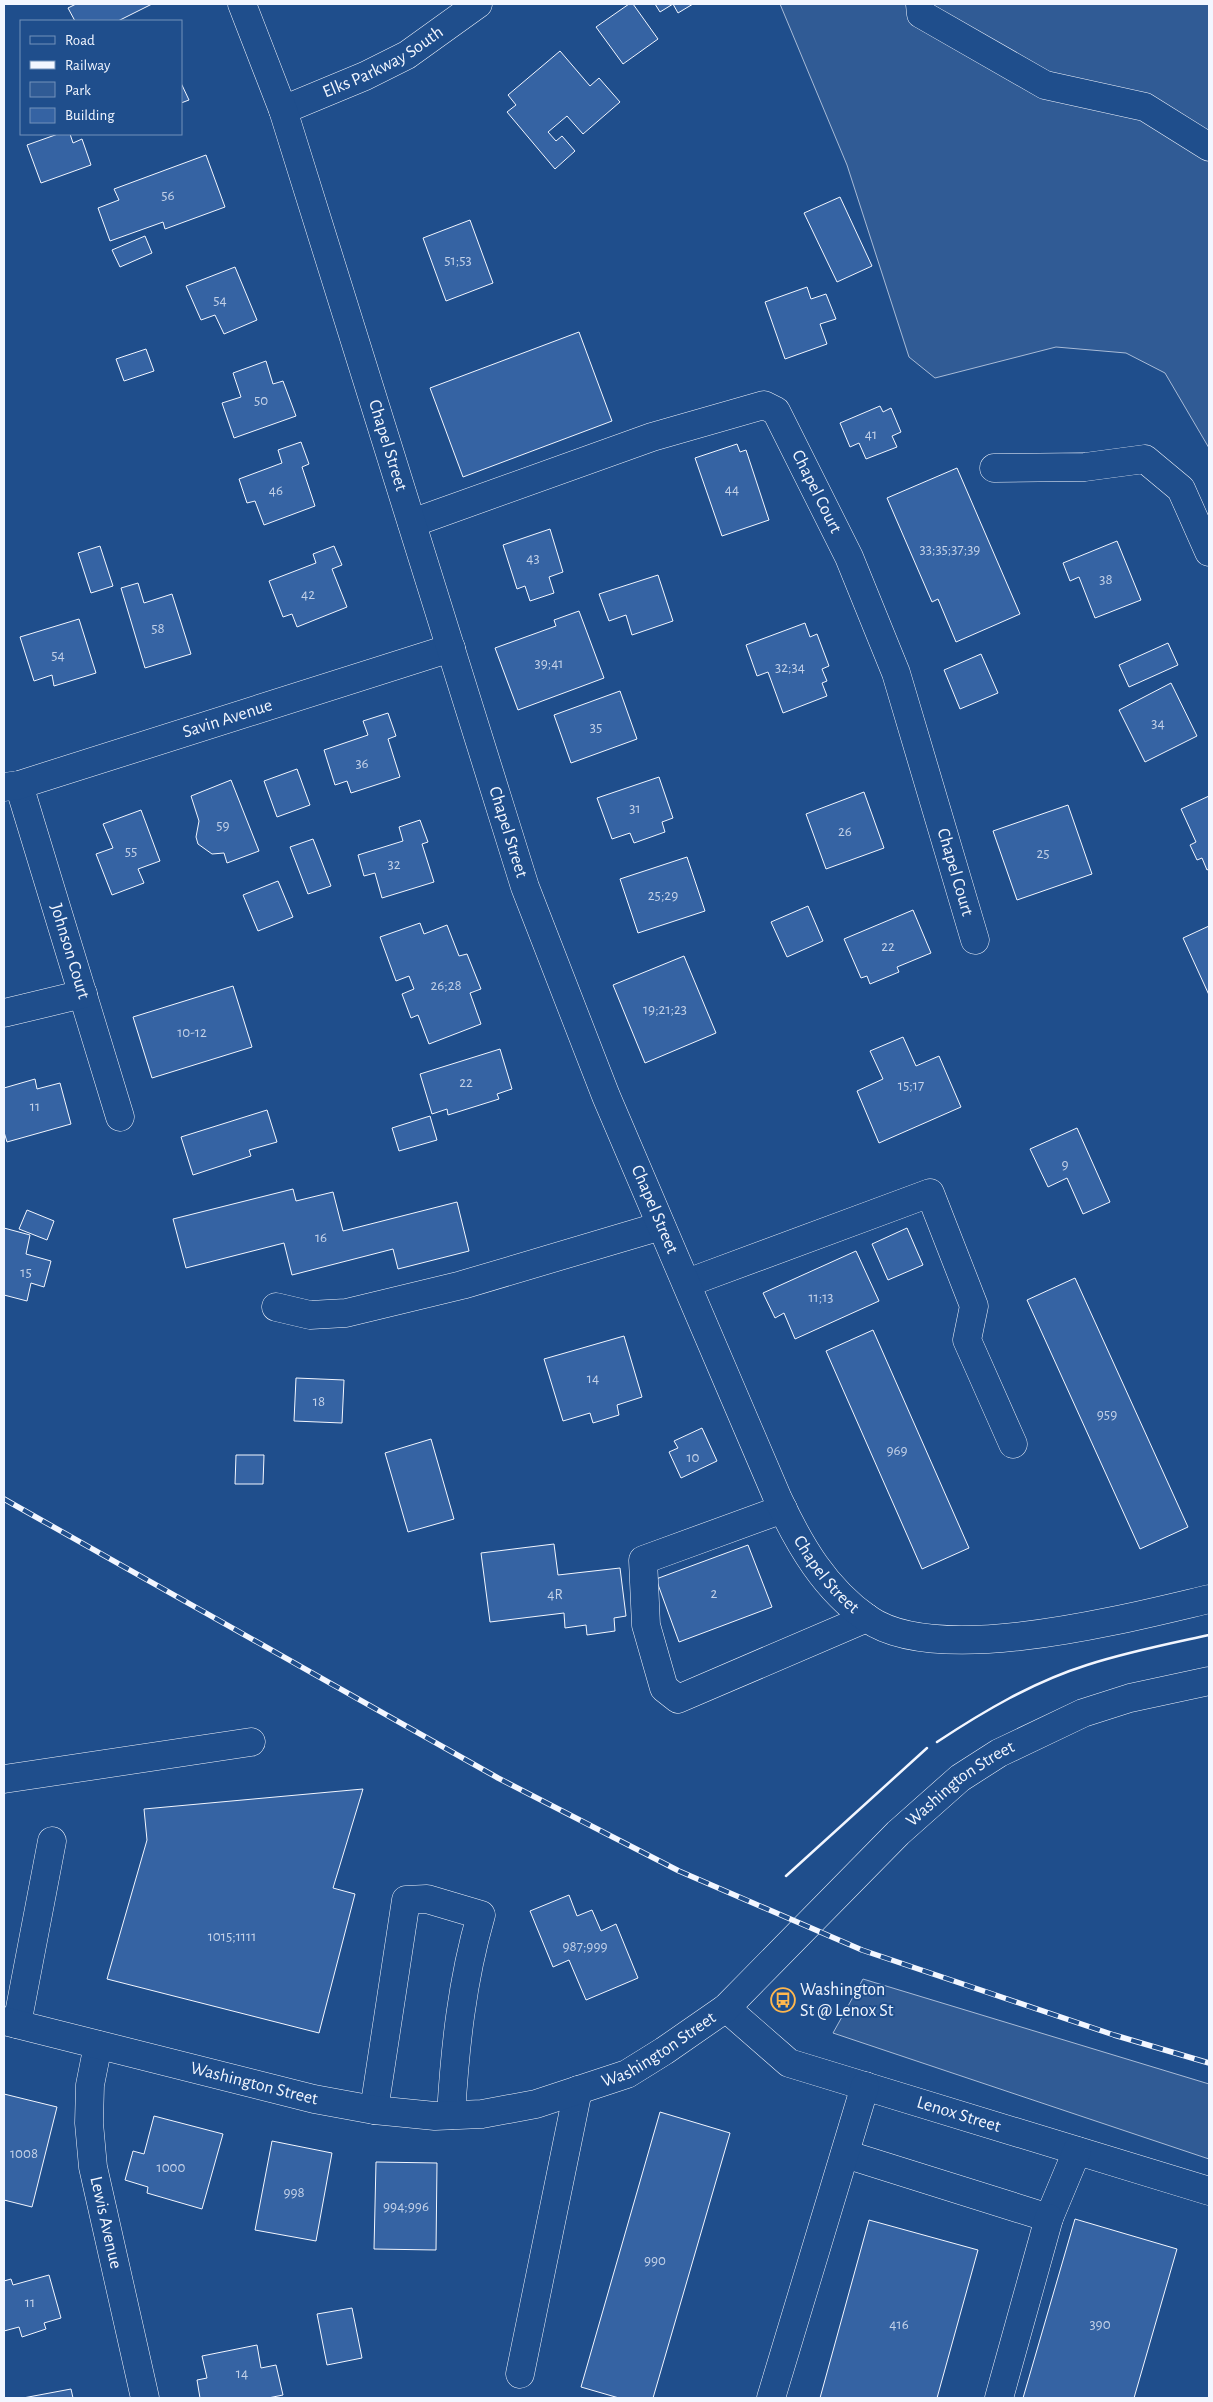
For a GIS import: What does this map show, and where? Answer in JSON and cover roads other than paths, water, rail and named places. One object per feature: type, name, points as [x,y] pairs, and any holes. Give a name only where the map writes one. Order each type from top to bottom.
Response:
[{"type":"main road","name":"Chapel Street","points":[[242,4],[283,110],[524,886],[543,937],[581,1035],[661,1226],[783,1509],[818,1572],[843,1600],[866,1618]]},
{"type":"main road","name":"Elks Parkway South","points":[[283,110],[365,76],[406,55],[478,4]]},
{"type":"main road","points":[[920,4],[921,14],[1045,85],[1145,106],[1209,147]]},
{"type":"main road","name":"Chapel Court","points":[[412,523],[652,437],[764,405],[776,410],[849,557],[896,674],[975,940]]},
{"type":"main road","points":[[994,468],[1085,467],[1145,459],[1181,489],[1209,552]]},
{"type":"main road","name":"Savin Avenue","points":[[11,786],[450,648]]},
{"type":"main road","name":"Johnson Court","points":[[11,786],[83,994],[120,1116]]},
{"type":"main road","points":[[4,1013],[83,994]]},
{"type":"main road","points":[[686,1284],[930,1193],[974,1306],[967,1340],[1013,1444]]},
{"type":"main road","points":[[276,1307],[310,1315],[356,1311],[462,1285],[661,1226]]},
{"type":"main road","points":[[783,1509],[643,1560],[646,1626],[664,1688],[678,1699],[866,1618],[897,1632],[933,1639],[974,1640],[1023,1636],[1100,1623],[1209,1599]]},
{"type":"main road","name":"Washington Street","points":[[10,2022],[314,2099],[374,2110],[435,2116],[482,2114],[536,2104],[627,2074],[664,2052],[726,2008],[898,1833],[960,1778],[999,1753],[1083,1713],[1130,1698],[1209,1681]]},
{"type":"main road","points":[[4,1779],[251,1742]]},
{"type":"main road","points":[[10,2022],[52,1841]]},
{"type":"main road","points":[[374,2110],[406,1900],[427,1899],[481,1915],[469,1957],[456,2041],[451,2115]]},
{"type":"main road","name":"Lenox Street","points":[[726,2008],[789,2063],[1209,2191]]},
{"type":"main road","name":"Lewis Avenue","points":[[98,2045],[90,2085],[89,2123],[93,2167],[145,2398]]},
{"type":"main road","points":[[770,2398],[866,2086]]},
{"type":"main road","points":[[520,2374],[578,2090]]},
{"type":"main road","points":[[999,2398],[1049,2218],[1077,2151]]},
{"type":"main road","points":[[845,2154],[1049,2218]]},
{"type":"railway","points":[[4,1499],[498,1778],[679,1871],[862,1950],[1114,2035],[1209,2063]]},
{"type":"place","name":"Washington St @ Lenox St","points":[[783,2000]]}]
